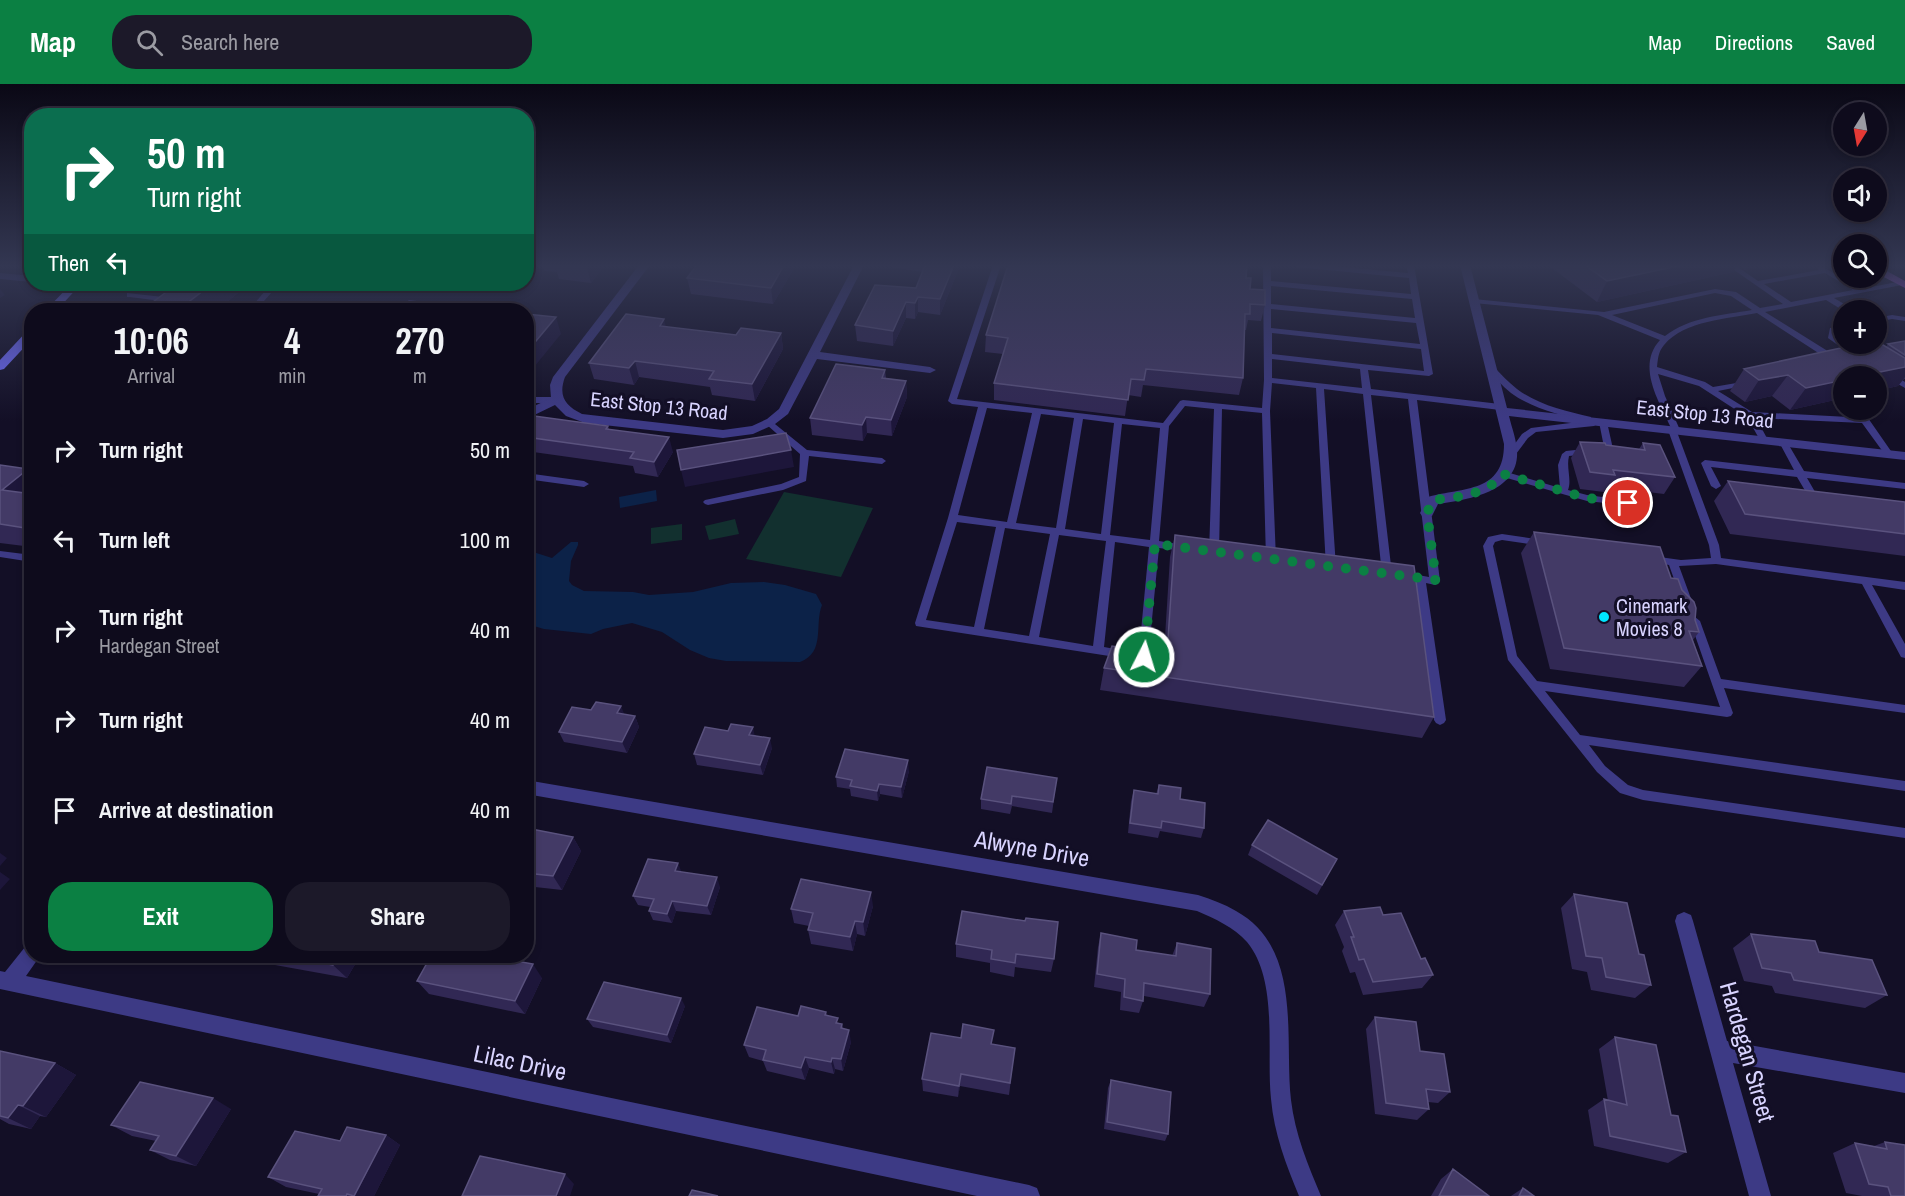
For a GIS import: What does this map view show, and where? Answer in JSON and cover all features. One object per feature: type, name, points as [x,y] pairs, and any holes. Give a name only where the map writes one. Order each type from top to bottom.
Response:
[{"type":"main road","points":[[0,366],[24,340]]},
{"type":"street","points":[[534,412],[557,402],[555,388],[559,377],[605,317]]},
{"type":"street","points":[[764,425],[786,408],[833,317]]},
{"type":"street","points":[[1427,513],[1433,500],[1483,490],[1496,482],[1503,474],[1510,456],[1510,444],[1478,317]]},
{"type":"street","points":[[813,355],[930,370]]},
{"type":"street","name":"East Stop 13 Road","points":[[557,402],[569,412],[595,420],[723,434],[737,434],[764,425]]},
{"type":"street","name":"East Stop 13 Road","points":[[1500,409],[1905,456]]},
{"type":"street","name":"Alwyne Drive","points":[[534,788],[1198,903],[1231,918],[1258,944],[1275,975],[1283,1112],[1290,1142],[1310,1196]]},
{"type":"street","name":"Hardegan Street","points":[[1684,921],[1761,1196]]},
{"type":"street","points":[[4,981],[24,961]]},
{"type":"street","name":"Lilac Drive","points":[[4,981],[1029,1196]]},
{"type":"street","points":[[1719,1050],[1905,1083]]},
{"type":"lane","points":[[980,317],[952,401],[1165,426]]},
{"type":"lane","points":[[1260,558],[1276,560],[1266,411],[1268,317]]},
{"type":"lane","points":[[1378,317],[1420,321]]},
{"type":"lane","points":[[1268,356],[1429,374],[1419,317]]},
{"type":"lane","points":[[1608,317],[1664,339]]},
{"type":"lane","points":[[1716,561],[1714,545],[1653,370],[1655,351],[1664,339],[1694,322],[1721,317]]},
{"type":"lane","points":[[1767,317],[1830,358],[1828,366],[1817,368]]},
{"type":"lane","points":[[1887,318],[1905,319]]},
{"type":"lane","points":[[1268,330],[1424,347]]},
{"type":"lane","points":[[1856,354],[1862,358]]},
{"type":"lane","points":[[1364,367],[1388,574]]},
{"type":"lane","points":[[1490,368],[1514,391],[1528,399],[1546,407],[1603,422]]},
{"type":"lane","points":[[1653,370],[1702,384],[1750,415],[1764,440]]},
{"type":"lane","points":[[1887,374],[1905,386]]},
{"type":"lane","points":[[1268,380],[1500,409]]},
{"type":"lane","points":[[1711,390],[1758,381]]},
{"type":"lane","points":[[1320,386],[1326,567],[1342,569]]},
{"type":"lane","points":[[1376,573],[1436,580],[1412,397]]},
{"type":"lane","points":[[534,401],[557,402]]},
{"type":"lane","points":[[983,405],[953,518],[920,623],[1144,657],[1165,426],[1183,403],[1266,411]]},
{"type":"lane","points":[[1214,552],[1218,406]]},
{"type":"lane","points":[[978,632],[1037,411]]},
{"type":"lane","points":[[1750,415],[1865,420],[1889,454]]},
{"type":"lane","points":[[1033,640],[1079,416]]},
{"type":"lane","points":[[1098,650],[1118,421]]},
{"type":"lane","points":[[1510,456],[1525,436],[1534,430],[1603,422]]},
{"type":"lane","points":[[1562,492],[1565,487],[1563,458],[1566,453],[1609,449],[1603,422]]},
{"type":"lane","points":[[764,425],[805,453],[882,461]]},
{"type":"lane","points":[[1783,442],[1813,497]]},
{"type":"lane","points":[[708,502],[783,487],[803,479],[805,453]]},
{"type":"lane","points":[[1716,486],[1705,464],[1905,486]]},
{"type":"lane","points":[[1503,474],[1587,498],[1648,506]]},
{"type":"lane","points":[[534,477],[584,484]]},
{"type":"lane","points":[[1692,483],[1727,487]]},
{"type":"lane","points":[[1802,496],[1824,498]]},
{"type":"lane","points":[[953,518],[1190,549]]},
{"type":"lane","points":[[1559,545],[1502,537],[1491,539],[1488,546],[1512,657],[1601,769],[1624,789],[1643,795],[1905,833]]},
{"type":"lane","points":[[1202,550],[1226,554]]},
{"type":"lane","points":[[0,554],[24,558]]},
{"type":"lane","points":[[1639,557],[1673,562],[1716,561],[1905,586]]},
{"type":"lane","points":[[1534,685],[1727,713],[1673,562]]},
{"type":"lane","points":[[1420,578],[1440,720]]},
{"type":"lane","points":[[1865,580],[1905,654]]},
{"type":"lane","points":[[1717,683],[1905,709]]},
{"type":"lane","points":[[1577,739],[1905,786]]},
{"type":"green space","points":[[784,492],[873,508],[841,577],[746,559]]},
{"type":"green space","points":[[735,519],[739,534],[709,540],[705,526]]},
{"type":"green space","points":[[682,524],[682,540],[651,544],[651,528]]},
{"type":"water","points":[[656,490],[657,501],[620,508],[619,497]]},
{"type":"water","points":[[571,542],[578,542],[571,561],[569,581],[584,591],[633,592],[649,595],[693,592],[731,583],[764,582],[816,594],[822,605],[816,645],[808,658],[800,662],[726,661],[709,658],[690,650],[662,632],[632,623],[591,634],[534,626],[534,552],[552,558]]},
{"type":"building","points":[[534,317],[556,317],[534,343]]},
{"type":"building","points":[[624,317],[664,319],[660,326],[736,335],[741,328],[781,333],[752,384],[709,379],[714,371],[635,361],[629,368],[589,363]]},
{"type":"building","points":[[859,317],[899,317],[893,331],[855,325]]},
{"type":"building","points":[[992,317],[1245,317],[1243,378],[1146,369],[1144,380],[1131,379],[1128,400],[994,383],[1008,338],[986,335]]},
{"type":"building","points":[[1905,341],[1905,355],[1888,344]]},
{"type":"building","points":[[1887,347],[1905,358],[1905,367],[1887,371],[1887,366],[1833,366],[1833,382],[1806,388],[1788,375],[1759,380],[1744,369],[1833,350],[1833,354],[1887,354]]},
{"type":"building","points":[[836,364],[885,370],[882,378],[906,381],[891,420],[866,417],[862,425],[810,418]]},
{"type":"building","points":[[534,416],[669,437],[654,462],[630,458],[634,452],[534,438]]},
{"type":"building","points":[[786,433],[791,450],[681,470],[677,450]]},
{"type":"building","points":[[1580,442],[1605,443],[1645,450],[1643,443],[1660,445],[1675,477],[1613,470],[1615,475],[1590,472]]},
{"type":"building","points":[[0,465],[24,468],[24,472],[2,490],[24,493],[24,528],[0,524]]},
{"type":"building","points":[[1728,481],[1905,502],[1905,534],[1745,514]]},
{"type":"building","name":"Cinemark Movies 8","points":[[1534,532],[1660,547],[1671,578],[1678,579],[1682,590],[1694,602],[1695,620],[1699,632],[1689,631],[1702,666],[1564,648]]},
{"type":"building","points":[[1175,535],[1414,566],[1434,717],[1104,668],[1112,646],[1167,654]]},
{"type":"building","points":[[596,702],[621,706],[617,713],[635,716],[622,742],[559,732],[572,707],[591,710]]},
{"type":"building","points":[[731,724],[753,727],[749,735],[770,738],[760,765],[694,754],[705,727],[728,731]]},
{"type":"building","points":[[845,749],[908,760],[901,787],[879,784],[877,791],[850,786],[852,780],[836,777]]},
{"type":"building","points":[[987,767],[1057,778],[1053,802],[1012,796],[1011,804],[981,799]]},
{"type":"building","points":[[1159,785],[1181,788],[1180,799],[1205,803],[1204,828],[1162,821],[1161,828],[1130,823],[1134,790],[1158,794]]},
{"type":"building","points":[[1268,820],[1337,859],[1322,885],[1252,845]]},
{"type":"building","points":[[534,830],[573,837],[553,876],[534,874]]},
{"type":"building","points":[[648,859],[678,863],[675,871],[717,877],[707,906],[672,901],[667,914],[649,911],[654,899],[633,896]]},
{"type":"building","points":[[801,879],[871,892],[863,922],[855,921],[850,937],[808,930],[813,913],[791,909]]},
{"type":"building","points":[[1574,894],[1627,903],[1639,954],[1644,955],[1651,985],[1606,977],[1602,958],[1586,956]]},
{"type":"building","points":[[1380,907],[1383,915],[1401,913],[1421,959],[1425,958],[1433,975],[1373,982],[1364,959],[1359,960],[1351,937],[1354,937],[1344,911]]},
{"type":"building","points":[[962,911],[1025,921],[1026,918],[1058,922],[1054,959],[1016,954],[1015,963],[991,959],[992,950],[956,944]]},
{"type":"building","points":[[1101,933],[1137,940],[1136,950],[1176,956],[1177,943],[1211,949],[1210,994],[1144,983],[1143,1001],[1124,997],[1125,979],[1097,974]]},
{"type":"building","points":[[1751,934],[1815,941],[1819,952],[1872,960],[1887,995],[1794,980],[1791,973],[1762,968]]},
{"type":"building","points":[[427,963],[533,964],[515,1001],[417,981]]},
{"type":"building","points":[[604,982],[681,998],[667,1035],[587,1019]]},
{"type":"building","points":[[801,1006],[826,1012],[825,1015],[838,1018],[836,1023],[842,1024],[841,1028],[849,1030],[841,1059],[832,1058],[831,1062],[805,1057],[801,1068],[763,1060],[766,1050],[744,1045],[757,1007],[798,1016]]},
{"type":"building","points":[[1375,1017],[1416,1022],[1420,1051],[1444,1054],[1450,1092],[1426,1089],[1429,1109],[1386,1103]]},
{"type":"building","points":[[963,1024],[994,1030],[991,1044],[1015,1048],[1010,1083],[961,1074],[959,1086],[922,1079],[931,1033],[961,1038]]},
{"type":"building","points":[[1615,1037],[1656,1045],[1671,1115],[1678,1116],[1686,1152],[1610,1136],[1604,1099],[1627,1105]]},
{"type":"building","points":[[0,1051],[55,1063],[23,1106],[18,1105],[8,1118],[0,1116]]},
{"type":"building","points":[[1111,1080],[1171,1092],[1168,1134],[1107,1122]]},
{"type":"building","points":[[140,1082],[213,1098],[176,1156],[150,1150],[159,1136],[111,1125]]},
{"type":"building","points":[[347,1127],[386,1135],[354,1196],[347,1194],[346,1196],[318,1196],[322,1189],[268,1177],[295,1131],[340,1141]]},
{"type":"building","points":[[1885,1142],[1905,1145],[1905,1196],[1891,1196],[1888,1187],[1869,1184],[1855,1143],[1887,1149]]},
{"type":"building","points":[[480,1156],[565,1174],[556,1196],[462,1196]]},
{"type":"building","points":[[1453,1169],[1489,1196],[1439,1196]]},
{"type":"building","points":[[1523,1188],[1534,1196],[1519,1196]]},
{"type":"building","points":[[692,1190],[718,1196],[689,1196]]},
{"type":"place","name":"Cinemark Movies 8","points":[[1604,617]]},
{"type":"route","points":[[1144,657],[1155,544],[1436,580],[1427,513],[1433,500],[1483,490],[1490,487],[1503,474],[1587,498],[1628,503]]}]
